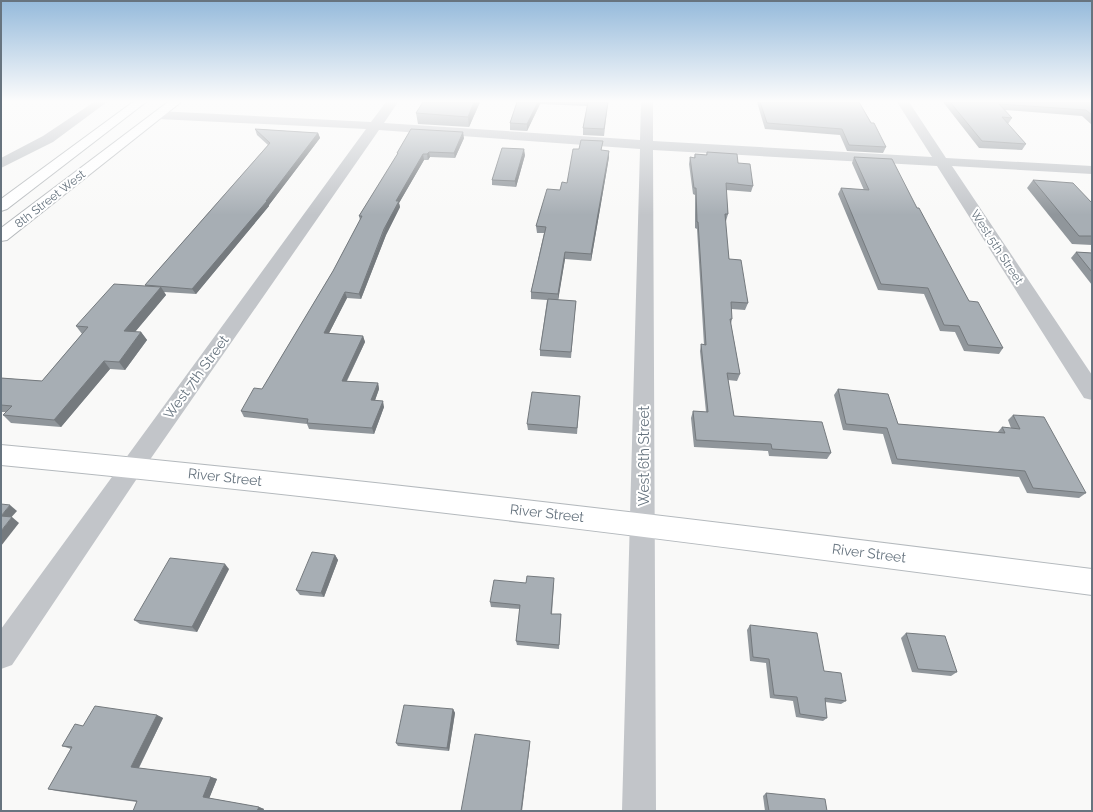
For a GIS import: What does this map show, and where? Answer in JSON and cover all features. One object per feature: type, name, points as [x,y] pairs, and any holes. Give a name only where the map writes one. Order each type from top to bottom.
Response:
[{"type":"main road","name":"8th Street West","points":[[1,206],[89,140]]},
{"type":"main road","name":"8th Street West","points":[[1,236],[126,140]]},
{"type":"main road","name":"River Street","points":[[1,455],[132,467],[643,524],[1092,582]]},
{"type":"street","points":[[1,164],[46,140]]},
{"type":"street","name":"West 7th Street","points":[[1,654],[365,140]]},
{"type":"street","points":[[573,140],[1092,170]]},
{"type":"street","name":"West 6th Street","points":[[639,811],[646,140]]},
{"type":"street","name":"West 5th Street","points":[[928,140],[1092,392]]},
{"type":"building","points":[[267,140],[313,140],[267,201],[192,289],[145,285],[270,143]]},
{"type":"building","points":[[405,140],[460,140],[454,153],[429,152],[427,154],[423,154],[396,201],[399,201],[384,229],[359,294],[345,292],[324,333],[363,336],[342,381],[378,383],[371,400],[383,401],[372,428],[307,423],[308,419],[241,411],[254,388],[262,389],[333,271],[362,216],[359,216]]},
{"type":"building","points":[[581,140],[603,141],[601,150],[609,151],[591,254],[565,252],[558,294],[531,292],[546,227],[536,226],[547,189],[560,190],[562,182],[567,183],[573,149],[579,149]]},
{"type":"building","points":[[847,140],[882,140],[886,147],[849,145]]},
{"type":"building","points":[[981,140],[1022,140],[1026,144]]},
{"type":"building","points":[[502,148],[524,149],[515,181],[492,180]]},
{"type":"building","points":[[707,152],[737,154],[738,163],[750,164],[753,186],[726,183],[728,214],[725,214],[729,259],[741,260],[748,303],[731,302],[732,319],[730,319],[740,374],[727,373],[734,416],[822,422],[831,453],[772,449],[771,444],[696,440],[693,411],[708,412],[701,344],[706,345],[696,188],[694,188],[690,157],[695,158],[695,154],[707,155]]},
{"type":"building","points":[[854,157],[892,159],[917,208],[919,208],[969,301],[978,302],[1003,348],[968,345],[959,326],[944,325],[928,288],[881,284],[841,188],[869,190]]},
{"type":"building","points":[[1033,180],[1073,183],[1092,203],[1092,236],[1079,236]]},
{"type":"building","points":[[1076,252],[1092,253],[1092,272]]},
{"type":"building","points":[[114,284],[161,287],[124,331],[141,332],[119,362],[104,361],[54,420],[3,415],[12,406],[1,405],[1,378],[42,381],[88,327],[76,326]]},
{"type":"building","points":[[548,299],[576,301],[571,352],[540,350]]},
{"type":"building","points":[[838,389],[888,394],[898,424],[1005,433],[1002,427],[1020,429],[1013,415],[1044,417],[1086,493],[1033,488],[1025,471],[897,459],[887,428],[846,424]]},
{"type":"building","points":[[532,392],[580,396],[577,428],[527,424]]},
{"type":"building","points":[[1,504],[10,505],[1,516]]},
{"type":"building","points":[[1,516],[12,517],[1,531]]},
{"type":"building","points":[[312,552],[335,555],[321,593],[296,590]]},
{"type":"building","points":[[170,558],[225,564],[192,627],[134,620]]},
{"type":"building","points":[[527,576],[554,578],[551,614],[561,614],[559,645],[516,641],[520,605],[490,602],[494,580],[526,583]]},
{"type":"building","points":[[750,625],[817,633],[824,671],[841,673],[846,701],[825,698],[827,718],[800,714],[797,697],[774,695],[769,659],[753,657]]},
{"type":"building","points":[[906,633],[945,636],[957,672],[918,669]]},
{"type":"building","points":[[404,705],[453,709],[447,748],[396,743]]},
{"type":"building","points":[[95,706],[157,715],[131,767],[211,777],[203,797],[259,807],[257,811],[133,811],[137,801],[48,789],[72,747],[62,746],[75,724],[83,726]]},
{"type":"building","points":[[475,734],[530,741],[521,811],[461,811]]},
{"type":"building","points":[[766,793],[825,799],[827,811],[769,811]]}]
